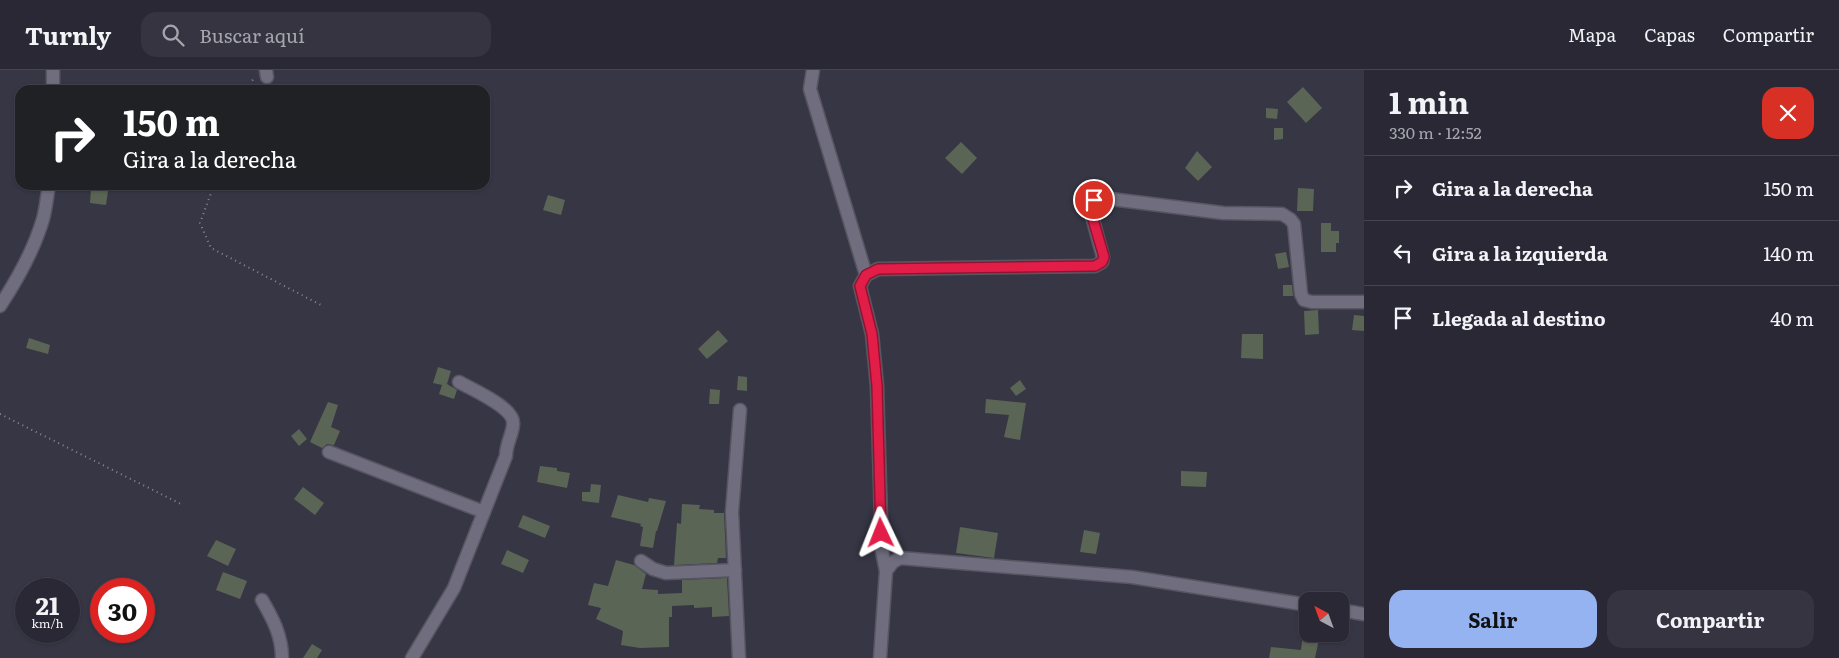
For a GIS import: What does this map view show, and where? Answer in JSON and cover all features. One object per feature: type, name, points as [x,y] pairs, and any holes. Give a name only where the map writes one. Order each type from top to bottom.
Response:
[{"type":"street","points":[[53,70],[53,85]]},
{"type":"street","points":[[813,70],[810,89],[866,275]]},
{"type":"street","points":[[0,306],[12,289],[34,244],[43,218],[48,190]]},
{"type":"street","points":[[880,658],[886,572],[882,551],[877,386],[872,334],[860,286],[866,275],[878,269],[1095,266],[1102,262],[1104,257],[1090,209],[1094,200],[1103,198],[1223,213],[1282,214],[1294,224],[1301,294],[1304,300],[1312,302],[1364,302]]},
{"type":"street","points":[[412,658],[454,588],[506,456],[506,446],[513,426],[513,418],[506,409],[459,382]]},
{"type":"street","points":[[739,658],[732,512],[740,410]]},
{"type":"street","points":[[329,452],[484,512]]},
{"type":"street","points":[[886,572],[892,562],[900,558],[1132,577],[1299,604]]},
{"type":"street","points":[[641,561],[653,569],[666,573],[735,570]]},
{"type":"street","points":[[262,600],[276,625],[282,645],[282,658]]},
{"type":"street","points":[[1349,612],[1364,614]]},
{"type":"path","points":[[253,85],[263,72]]},
{"type":"path","points":[[212,190],[200,222],[211,248],[321,305]]},
{"type":"path","points":[[0,414],[183,505]]},
{"type":"building","points":[[1303,87],[1322,108],[1306,123],[1287,102]]},
{"type":"building","points":[[1266,108],[1278,109],[1277,119],[1266,118]]},
{"type":"building","points":[[1274,128],[1283,128],[1283,139],[1274,140]]},
{"type":"building","points":[[961,142],[977,158],[962,174],[945,158]]},
{"type":"building","points":[[1197,151],[1212,167],[1198,181],[1185,168]]},
{"type":"building","points":[[1298,188],[1314,189],[1313,211],[1297,211]]},
{"type":"building","points":[[91,190],[108,191],[106,205],[90,203]]},
{"type":"building","points":[[548,195],[565,200],[561,215],[543,210]]},
{"type":"building","points":[[1321,223],[1331,223],[1331,231],[1339,231],[1339,243],[1336,243],[1336,252],[1321,252]]},
{"type":"building","points":[[1286,252],[1289,267],[1278,269],[1275,254]]},
{"type":"building","points":[[1283,285],[1292,285],[1293,296],[1283,296]]},
{"type":"building","points":[[1318,310],[1319,334],[1305,335],[1304,311]]},
{"type":"building","points":[[1354,315],[1364,316],[1364,331],[1352,330]]},
{"type":"building","points":[[718,330],[728,341],[707,359],[698,349]]},
{"type":"building","points":[[1242,334],[1263,334],[1263,359],[1241,358]]},
{"type":"building","points":[[29,338],[50,345],[48,354],[26,348]]},
{"type":"building","points":[[438,367],[451,371],[447,384],[457,390],[454,399],[439,394],[442,385],[433,383]]},
{"type":"building","points":[[738,376],[747,377],[747,391],[737,390]]},
{"type":"building","points":[[1020,380],[1026,389],[1016,396],[1010,388]]},
{"type":"building","points":[[710,389],[720,390],[719,404],[709,404]]},
{"type":"building","points":[[986,399],[1026,403],[1020,440],[1004,437],[1009,415],[985,413]]},
{"type":"building","points":[[328,402],[338,405],[331,427],[340,431],[334,445],[327,444],[322,448],[310,442]]},
{"type":"building","points":[[299,429],[307,439],[299,446],[291,436]]},
{"type":"building","points":[[540,466],[557,468],[557,471],[570,473],[567,488],[537,482]]},
{"type":"building","points":[[1181,471],[1207,472],[1206,487],[1181,486]]},
{"type":"building","points":[[591,484],[601,485],[599,503],[582,501],[582,492],[590,492]]},
{"type":"building","points":[[303,487],[324,503],[315,515],[294,499]]},
{"type":"building","points":[[618,495],[648,502],[649,498],[666,501],[656,531],[653,548],[640,546],[643,527],[640,526],[641,524],[611,517]]},
{"type":"building","points":[[682,504],[700,505],[699,509],[714,510],[714,513],[724,513],[726,558],[718,558],[717,563],[674,565],[677,523],[681,524]]},
{"type":"building","points":[[523,515],[550,526],[545,538],[518,527]]},
{"type":"building","points":[[960,527],[998,533],[994,558],[956,553]]},
{"type":"building","points":[[1084,530],[1100,533],[1096,554],[1080,552]]},
{"type":"building","points":[[216,540],[236,549],[228,566],[207,556]]},
{"type":"building","points":[[507,550],[529,560],[523,573],[501,564]]},
{"type":"building","points":[[616,560],[634,565],[646,574],[642,589],[658,590],[658,594],[682,593],[682,580],[727,578],[729,616],[712,617],[712,607],[694,608],[694,605],[672,606],[672,617],[669,617],[669,647],[640,648],[621,645],[623,631],[596,619],[601,608],[588,605],[594,583],[608,586]]},
{"type":"building","points":[[223,572],[247,581],[240,599],[216,590]]},
{"type":"building","points":[[1302,642],[1318,642],[1315,658],[1269,658],[1271,647],[1301,650]]},
{"type":"building","points":[[312,644],[322,650],[317,658],[303,658]]},
{"type":"route","points":[[881,533],[877,386],[872,334],[860,286],[866,275],[878,269],[1095,266],[1102,262],[1104,257],[1090,209],[1094,200]]}]
